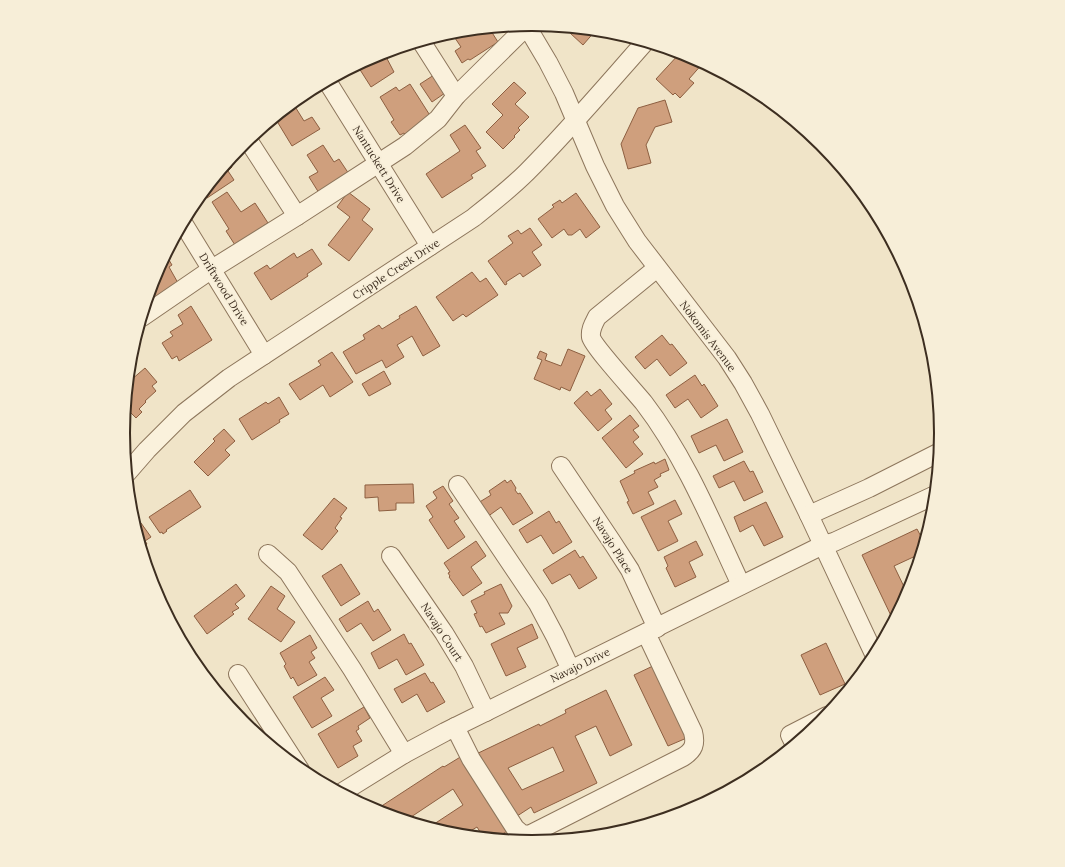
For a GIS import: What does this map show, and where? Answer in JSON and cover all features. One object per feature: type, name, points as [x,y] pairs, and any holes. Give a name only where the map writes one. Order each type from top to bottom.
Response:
[{"type":"street","points":[[149,312],[212,269],[405,146],[438,119],[456,96],[521,31]]},
{"type":"street","name":"Nokomis Avenue","points":[[530,31],[564,93],[595,166],[615,206],[656,268],[726,358],[743,383],[760,414],[872,648]]},
{"type":"street","points":[[424,46],[456,96]]},
{"type":"street","name":"Cripple Creek Drive","points":[[132,468],[147,450],[184,414],[229,378],[473,218],[501,196],[526,173],[575,121],[641,46]]},
{"type":"street","name":"Nantuckett Drive","points":[[330,86],[430,246]]},
{"type":"street","points":[[252,146],[297,216]]},
{"type":"street","name":"Driftwood Drive","points":[[186,228],[264,354]]},
{"type":"street","points":[[656,268],[597,317],[592,327],[591,338],[599,350],[631,387],[658,422],[686,470],[741,585]]},
{"type":"street","points":[[809,515],[869,488],[934,455]]},
{"type":"street","name":"Navajo Place","points":[[450,730],[471,759],[515,828],[522,834],[528,834],[536,831],[683,758],[690,753],[695,746],[693,732],[652,631],[630,570],[561,466]]},
{"type":"street","points":[[458,485],[538,604],[571,670]]},
{"type":"street","name":"Navajo Drive","points":[[346,790],[404,754],[450,730],[823,545],[834,542],[930,497]]},
{"type":"street","points":[[268,554],[288,572],[352,669],[404,754]]},
{"type":"street","name":"Navajo Court","points":[[391,556],[444,633],[464,666],[486,712]]},
{"type":"street","points":[[238,674],[291,755]]},
{"type":"street","points":[[793,740],[790,735],[810,725]]},
{"type":"street","points":[[450,730],[452,746],[461,754],[512,835]]},
{"type":"building","points":[[492,33],[498,42],[470,60],[468,59],[462,63],[455,51],[461,47],[455,39],[480,34]]},
{"type":"building","points":[[570,33],[585,34],[591,35],[583,45]]},
{"type":"building","points":[[387,58],[394,72],[371,87],[360,70]]},
{"type":"building","points":[[676,58],[699,68],[689,79],[694,83],[680,98],[675,93],[673,95],[656,79]]},
{"type":"building","points":[[434,75],[445,93],[432,102],[420,84]]},
{"type":"building","points":[[514,82],[526,93],[515,104],[529,117],[518,128],[520,130],[514,136],[515,137],[503,149],[486,132],[503,115],[492,104]]},
{"type":"building","points":[[410,84],[431,117],[405,134],[400,135],[391,122],[394,120],[380,97],[396,87],[399,91]]},
{"type":"building","points":[[665,100],[672,122],[655,127],[646,145],[651,163],[628,169],[621,144],[638,108]]},
{"type":"building","points":[[296,108],[304,121],[312,117],[320,129],[292,146],[277,122]]},
{"type":"building","points":[[465,125],[481,148],[476,151],[486,166],[471,175],[473,178],[442,198],[426,174],[460,151],[450,135]]},
{"type":"building","points":[[323,145],[334,162],[339,159],[349,174],[319,193],[309,177],[318,172],[307,155]]},
{"type":"building","points":[[232,166],[228,171],[234,180],[207,198],[213,188]]},
{"type":"building","points":[[227,192],[241,212],[255,203],[268,223],[235,245],[226,231],[229,229],[212,202]]},
{"type":"building","points":[[348,192],[370,209],[362,220],[373,229],[349,261],[328,245],[350,217],[337,207]]},
{"type":"building","points":[[576,193],[600,227],[586,238],[580,229],[572,235],[568,235],[564,229],[552,238],[538,219],[554,207],[552,205],[560,200],[562,203]]},
{"type":"building","points":[[530,228],[542,245],[532,252],[541,265],[523,277],[520,273],[506,282],[507,284],[505,285],[488,261],[513,243],[508,236],[518,230],[521,234]]},
{"type":"building","points":[[312,249],[322,264],[307,274],[308,276],[271,300],[254,273],[267,265],[270,269],[294,253],[297,258]]},
{"type":"building","points":[[169,261],[172,265],[169,267],[178,283],[155,297]]},
{"type":"building","points":[[472,272],[480,282],[486,278],[498,295],[466,317],[463,314],[453,321],[436,297]]},
{"type":"building","points":[[191,306],[212,340],[179,361],[177,356],[172,359],[162,343],[173,336],[170,332],[183,324],[178,315]]},
{"type":"building","points":[[416,306],[440,346],[423,356],[412,336],[397,345],[404,357],[386,368],[382,360],[356,374],[343,352],[365,339],[363,335],[379,325],[382,329],[400,318],[399,316]]},
{"type":"building","points":[[662,335],[670,345],[672,344],[687,363],[670,376],[657,359],[645,369],[635,357]]},
{"type":"building","points":[[568,349],[585,356],[570,391],[561,387],[560,390],[534,379],[542,360],[537,358],[540,351],[547,354],[545,360],[561,366]]},
{"type":"building","points":[[332,352],[353,382],[330,397],[323,385],[300,400],[289,384],[321,365],[318,361]]},
{"type":"building","points":[[145,368],[157,382],[152,386],[156,391],[139,409],[142,412],[136,418],[131,413],[134,378]]},
{"type":"building","points":[[384,371],[391,384],[369,396],[362,384]]},
{"type":"building","points":[[695,375],[702,386],[704,384],[718,406],[701,418],[688,399],[675,408],[666,395]]},
{"type":"building","points":[[600,389],[612,404],[605,410],[612,419],[598,431],[574,403],[587,391],[591,396]]},
{"type":"building","points":[[279,397],[289,414],[279,420],[280,422],[252,440],[239,419],[266,402],[268,404]]},
{"type":"building","points":[[630,415],[639,426],[633,430],[639,437],[633,442],[643,454],[626,468],[602,438]]},
{"type":"building","points":[[727,419],[743,452],[724,461],[716,445],[699,453],[691,436]]},
{"type":"building","points":[[224,429],[235,441],[225,450],[230,455],[208,476],[194,462],[215,441],[213,439]]},
{"type":"building","points":[[665,459],[669,470],[660,474],[661,476],[654,480],[658,487],[648,492],[654,504],[633,514],[620,481],[635,473],[634,471]]},
{"type":"building","points":[[744,461],[750,472],[753,471],[763,492],[744,501],[734,481],[719,488],[713,476]]},
{"type":"building","points":[[505,480],[507,483],[511,480],[516,488],[515,490],[518,494],[520,493],[533,513],[513,525],[501,507],[487,517],[478,503],[491,495],[489,491]]},
{"type":"building","points":[[413,484],[414,503],[396,503],[396,510],[379,511],[378,497],[365,498],[365,485]]},
{"type":"building","points":[[443,486],[453,501],[449,504],[459,518],[454,521],[465,537],[448,549],[429,520],[433,517],[426,506],[437,498],[433,492]]},
{"type":"building","points":[[190,490],[201,507],[166,530],[167,531],[163,534],[162,532],[160,533],[149,517]]},
{"type":"building","points":[[334,498],[347,508],[340,517],[342,518],[335,528],[338,531],[322,550],[303,535]]},
{"type":"building","points":[[675,500],[682,514],[668,521],[678,541],[658,551],[641,517]]},
{"type":"building","points":[[766,502],[783,537],[764,546],[753,525],[740,532],[734,517]]},
{"type":"building","points":[[549,511],[556,523],[559,521],[572,542],[553,554],[541,535],[527,543],[519,530]]},
{"type":"building","points":[[141,523],[151,537],[145,541],[147,544],[146,545],[144,538]]},
{"type":"building","points":[[917,529],[921,537],[916,556],[894,566],[904,587],[891,616],[862,555]]},
{"type":"building","points":[[476,541],[486,556],[471,567],[482,583],[463,596],[449,577],[450,576],[448,573],[450,572],[444,563]]},
{"type":"building","points":[[696,541],[703,555],[689,562],[696,577],[675,587],[666,568],[668,566],[664,557]]},
{"type":"building","points":[[575,550],[580,558],[583,556],[597,578],[579,589],[570,574],[552,584],[543,570]]},
{"type":"building","points":[[341,564],[360,594],[341,606],[322,576]]},
{"type":"building","points":[[236,584],[245,596],[235,604],[239,608],[232,612],[234,614],[207,634],[194,616]]},
{"type":"building","points":[[501,584],[512,606],[508,613],[499,613],[505,624],[486,633],[482,626],[480,627],[474,614],[477,613],[471,601],[485,594],[484,592]]},
{"type":"building","points":[[271,586],[285,596],[277,609],[295,622],[281,642],[248,619]]},
{"type":"building","points":[[368,601],[374,612],[378,609],[391,630],[373,641],[361,623],[347,632],[339,619]]},
{"type":"building","points":[[532,624],[538,638],[517,648],[526,667],[506,676],[491,644]]},
{"type":"building","points":[[404,634],[409,644],[411,643],[424,665],[406,675],[397,659],[379,669],[371,653]]},
{"type":"building","points":[[310,635],[317,648],[311,652],[315,658],[309,662],[317,675],[298,686],[293,677],[291,679],[284,666],[286,664],[280,653]]},
{"type":"building","points":[[826,643],[845,684],[820,695],[801,655]]},
{"type":"building","points":[[655,665],[689,737],[668,746],[634,675]]},
{"type":"building","points":[[425,673],[431,683],[433,682],[445,702],[427,712],[417,694],[402,703],[394,689]]},
{"type":"building","points":[[325,677],[334,690],[321,698],[332,716],[312,728],[293,697]]},
{"type":"building","points":[[606,690],[632,745],[610,756],[596,726],[575,736],[597,783],[534,813],[531,807],[511,820],[470,757],[539,724],[540,726],[566,713],[565,710]],"holes":[[[553,747],[564,771],[522,790],[508,768]]]},
{"type":"building","points":[[364,707],[370,718],[358,726],[359,729],[356,731],[362,741],[353,746],[358,756],[338,768],[318,734]]},
{"type":"building","points":[[462,756],[509,830],[501,835],[481,833],[477,827],[470,831],[435,824],[463,805],[453,789],[411,817],[381,806],[443,766],[444,767]]}]
